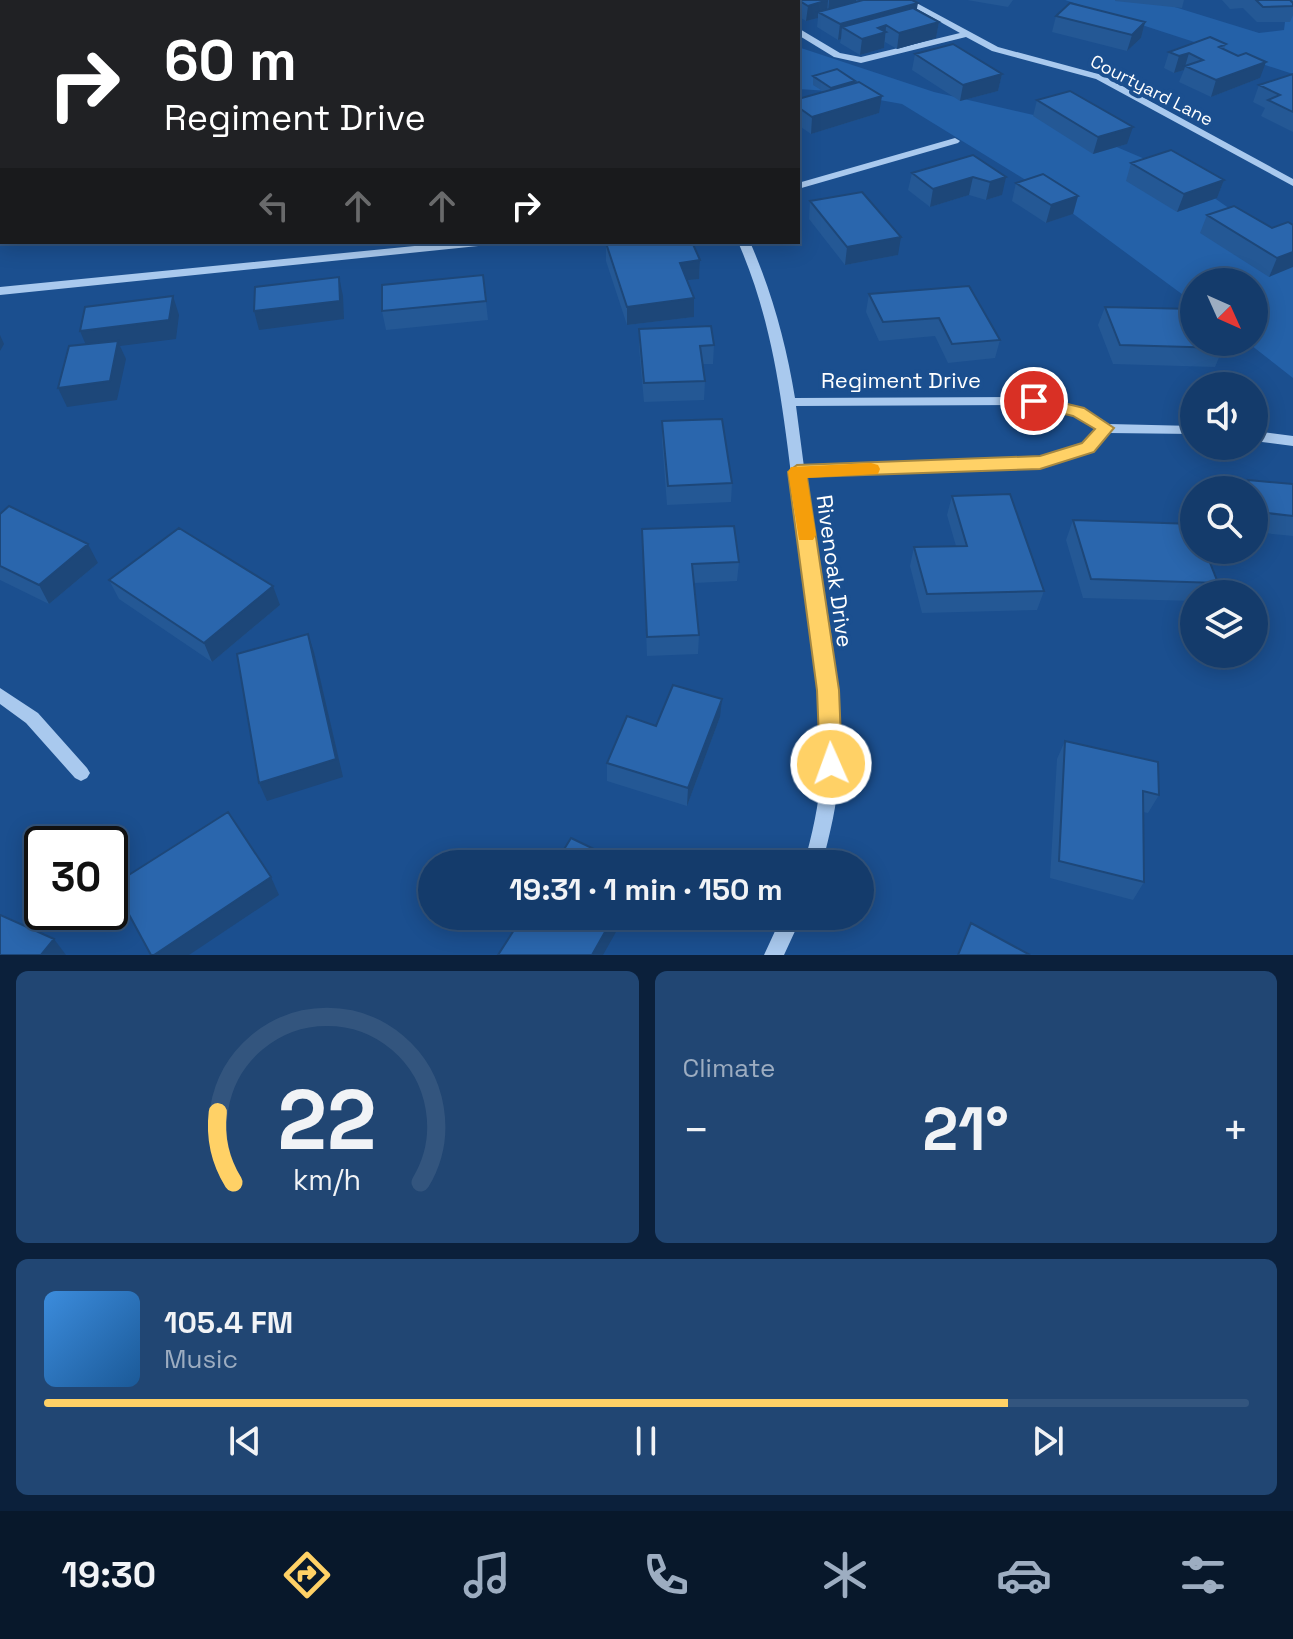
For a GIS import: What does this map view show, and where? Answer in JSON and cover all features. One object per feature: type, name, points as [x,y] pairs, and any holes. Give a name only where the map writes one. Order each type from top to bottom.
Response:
[{"type":"street","name":"Courtyard Lane","points":[[905,0],[1007,53],[1099,77],[1293,183]]},
{"type":"street","points":[[800,32],[837,55],[861,60],[967,34]]},
{"type":"street","points":[[800,185],[955,141]]},
{"type":"street","points":[[0,291],[468,244]]},
{"type":"street","name":"Rivenoak Drive","points":[[745,244],[766,297],[782,361],[828,690],[831,764],[825,818],[817,850]]},
{"type":"street","name":"Regiment Drive","points":[[788,402],[1034,401],[1078,412],[1106,428],[1180,430]]},
{"type":"street","points":[[797,472],[1040,462],[1088,447],[1106,428]]},
{"type":"street","points":[[1268,438],[1293,441]]},
{"type":"street","points":[[0,695],[32,718],[81,773]]},
{"type":"street","points":[[774,955],[786,930]]},
{"type":"shaded area","points":[[1065,0],[1152,0],[1259,33],[1284,30],[1285,22],[1265,0],[1293,0],[1293,74]]},
{"type":"shaded area","points":[[800,48],[934,92],[1051,119],[1180,174],[1293,253],[1293,378],[1265,356],[1268,356],[1268,268],[1180,268],[1180,293],[1037,187],[902,104],[800,89]]},
{"type":"building","points":[[800,0],[828,0],[808,6]]},
{"type":"building","points":[[863,0],[912,0],[918,3],[840,24],[818,12]]},
{"type":"building","points":[[1256,0],[1290,0],[1293,6],[1263,7]]},
{"type":"building","points":[[1070,3],[1145,22],[1132,35],[1056,16]]},
{"type":"building","points":[[913,8],[939,22],[899,33],[886,25],[878,28],[886,32],[862,39],[842,27]]},
{"type":"building","points":[[1210,37],[1226,44],[1219,47],[1238,56],[1246,53],[1266,62],[1216,80],[1185,66],[1203,60],[1189,53],[1179,56],[1169,52]]},
{"type":"building","points":[[953,44],[1002,74],[963,85],[915,54]]},
{"type":"building","points":[[837,69],[855,81],[831,88],[813,76]]},
{"type":"building","points":[[1293,74],[1293,112],[1268,100],[1280,95],[1259,85]]},
{"type":"building","points":[[859,82],[882,96],[812,117],[800,108],[800,98]]},
{"type":"building","points":[[1070,91],[1133,127],[1098,137],[1037,100]]},
{"type":"building","points":[[1171,150],[1224,180],[1184,194],[1131,163]]},
{"type":"building","points":[[973,155],[1006,177],[990,182],[973,177],[933,189],[912,173]]},
{"type":"building","points":[[1043,174],[1078,196],[1051,205],[1016,183]]},
{"type":"building","points":[[862,192],[901,237],[847,247],[810,201]]},
{"type":"building","points":[[1234,206],[1272,228],[1288,222],[1293,225],[1293,252],[1277,258],[1207,215]]},
{"type":"building","points":[[606,244],[693,244],[700,260],[680,263],[694,298],[627,307]]},
{"type":"building","points":[[483,275],[486,301],[382,311],[382,285]]},
{"type":"building","points":[[339,277],[340,301],[254,311],[255,287]]},
{"type":"building","points":[[969,286],[1000,340],[952,344],[939,318],[883,322],[869,294]]},
{"type":"building","points":[[173,296],[169,320],[80,331],[85,307]]},
{"type":"building","points":[[1105,307],[1180,309],[1180,347],[1120,345]]},
{"type":"building","points":[[711,326],[714,345],[700,346],[705,381],[644,383],[639,329]]},
{"type":"building","points":[[118,341],[110,381],[58,388],[69,346]]},
{"type":"building","points":[[722,419],[732,483],[668,486],[662,421]]},
{"type":"building","points":[[1268,482],[1293,484],[1293,516],[1268,513]]},
{"type":"building","points":[[1010,494],[1044,591],[927,594],[914,547],[967,546],[952,496]]},
{"type":"building","points":[[9,506],[88,544],[39,585],[0,566],[0,514]]},
{"type":"building","points":[[1073,520],[1180,524],[1180,564],[1211,564],[1217,580],[1180,582],[1091,579]]},
{"type":"building","points":[[734,526],[739,562],[692,564],[699,635],[647,637],[642,529]]},
{"type":"building","points":[[179,528],[273,586],[204,643],[109,580]]},
{"type":"building","points":[[308,634],[336,759],[259,783],[237,654]]},
{"type":"building","points":[[673,685],[722,699],[688,788],[607,763],[627,716],[656,726]]},
{"type":"building","points":[[1065,741],[1158,762],[1159,795],[1143,791],[1144,882],[1059,861]]},
{"type":"building","points":[[228,812],[271,877],[151,955],[128,913],[128,875]]},
{"type":"building","points":[[571,838],[596,850],[564,850]]},
{"type":"building","points":[[0,915],[24,926],[24,930],[34,930],[54,939],[41,955],[0,955]]},
{"type":"building","points":[[971,923],[1030,955],[958,955]]},
{"type":"building","points":[[514,930],[606,930],[592,955],[498,955]]},
{"type":"slow traffic","points":[[806,535],[797,472],[871,469]]},
{"type":"route","points":[[831,764],[828,690],[797,472],[1040,462],[1088,447],[1106,428],[1078,412],[1034,401]]}]
